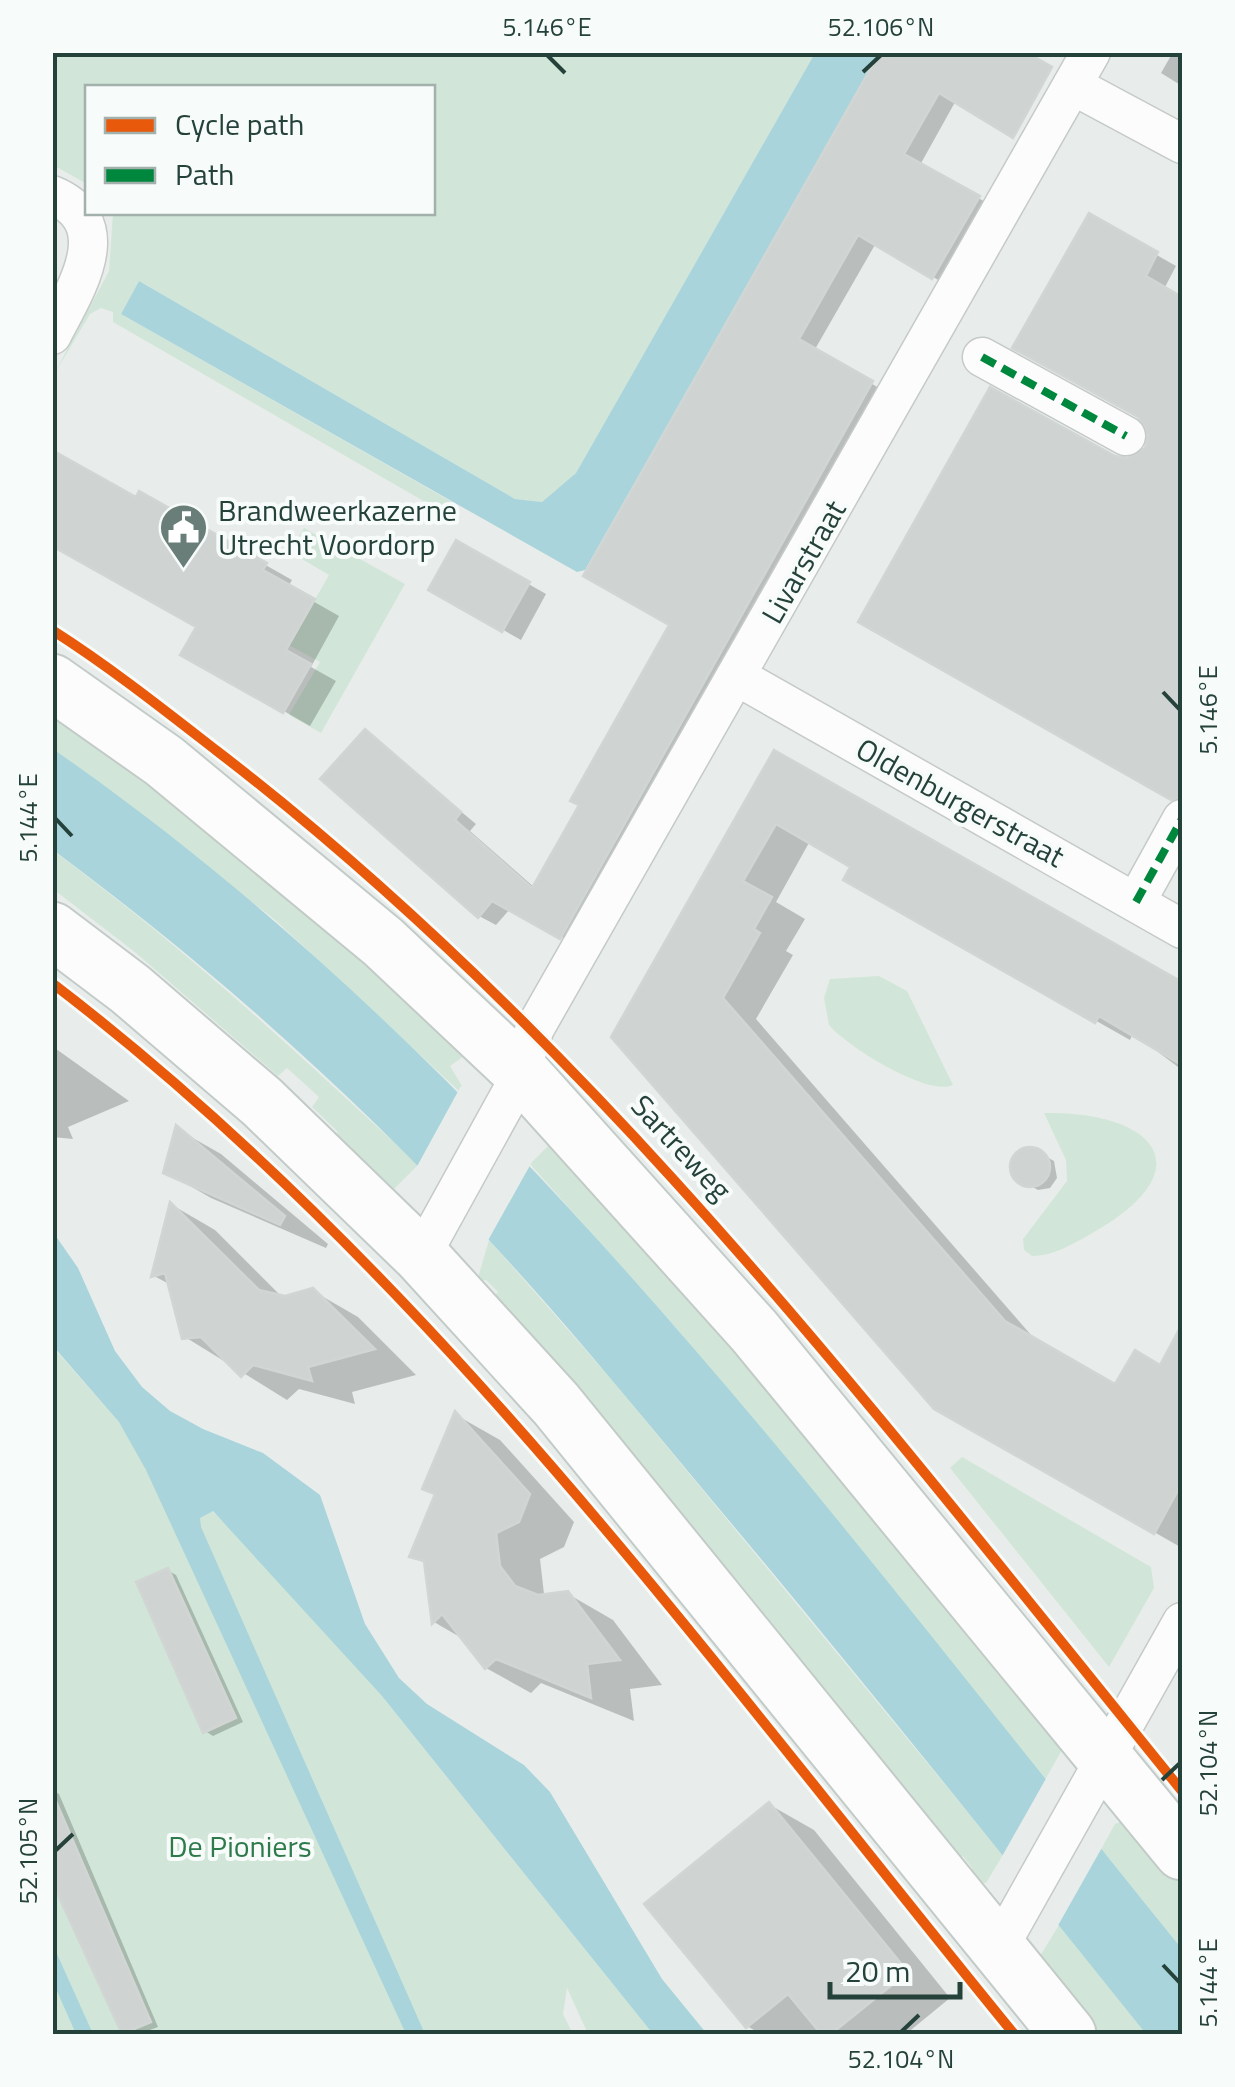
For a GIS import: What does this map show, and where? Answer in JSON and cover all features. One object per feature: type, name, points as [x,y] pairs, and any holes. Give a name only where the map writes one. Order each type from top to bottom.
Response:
[{"type":"street","points":[[1081,68],[1182,144]]},
{"type":"street","name":"Livarstraat","points":[[512,1090],[535,1028],[738,678],[1081,68]]},
{"type":"street","points":[[52,195],[80,214],[90,244],[86,266],[52,335]]},
{"type":"street","points":[[982,357],[1126,436]]},
{"type":"street","name":"Oldenburgerstraat","points":[[738,678],[1182,928]]},
{"type":"street","points":[[62,689],[164,761],[383,942],[512,1090],[754,1331],[1097,1777],[1182,1852]]},
{"type":"street","points":[[1136,902],[1182,819]]},
{"type":"street","points":[[52,930],[130,988],[427,1246],[556,1404],[1007,1933],[1068,2034]]},
{"type":"street","points":[[427,1246],[512,1090]]},
{"type":"street","points":[[1007,1933],[1182,1622]]},
{"type":"green space","points":[[52,53],[815,53],[576,473],[542,502],[515,499],[139,281],[121,314],[452,502],[446,514],[113,322],[113,312],[101,308],[90,314],[52,378],[109,271],[113,215],[435,215],[435,85],[85,85],[85,183],[53,165]]},
{"type":"green space","points":[[304,528],[405,584],[321,733],[289,715],[320,662],[289,645],[329,575],[290,552]]},
{"type":"green space","points":[[53,715],[143,781],[322,924],[464,1056],[450,1066],[462,1086],[459,1091],[274,919],[53,749]]},
{"type":"green space","points":[[52,850],[194,963],[418,1165],[394,1189],[378,1174],[366,1185],[328,1142],[338,1132],[312,1107],[319,1097],[287,1068],[278,1076],[136,953],[53,889]]},
{"type":"green space","points":[[879,976],[907,991],[953,1085],[941,1087],[907,1077],[869,1056],[829,1025],[824,998],[830,979]]},
{"type":"green space","points":[[1044,1113],[1115,1122],[1139,1134],[1153,1149],[1156,1167],[1148,1188],[1126,1211],[1069,1246],[1032,1256],[1024,1250],[1023,1239],[1067,1181],[1066,1160]]},
{"type":"green space","points":[[560,1134],[1063,1748],[1045,1780],[677,1329],[530,1164]]},
{"type":"green space","points":[[489,1240],[613,1381],[1003,1855],[986,1883],[973,1881],[972,1868],[963,1856],[948,1868],[483,1306],[498,1292],[486,1280],[477,1281]]},
{"type":"green space","name":"De Pioniers","points":[[52,1346],[119,1422],[232,1530],[382,1696],[653,2034],[588,2034],[567,1988],[563,2014],[573,2034],[53,2034]]},
{"type":"green space","points":[[962,1457],[1151,1567],[1154,1588],[1109,1667],[950,1468]]},
{"type":"green space","points":[[1123,1821],[1182,1875],[1182,1949],[1101,1849],[1115,1824]]},
{"type":"green space","points":[[1059,1925],[1146,2034],[1086,2034],[1040,1956]]},
{"type":"water","points":[[815,53],[879,53],[585,570],[577,572],[121,314],[139,281],[515,499],[542,502],[576,473]]},
{"type":"water","points":[[53,749],[218,874],[373,1010],[519,1155],[658,1308],[793,1465],[1182,1949],[1182,2034],[1146,2034],[632,1404],[518,1271],[438,1186],[280,1034],[168,939],[53,850]]},
{"type":"water","points":[[53,1232],[78,1268],[115,1351],[142,1387],[170,1411],[203,1429],[263,1453],[320,1495],[365,1624],[399,1678],[427,1704],[524,1765],[550,1792],[662,1979],[707,2034],[653,2034],[382,1696],[213,1511],[200,1518],[201,1527],[425,2034],[406,2034],[146,1470],[119,1422],[53,1346]]},
{"type":"water","points":[[53,1945],[93,2034],[76,2034],[53,1982]]},
{"type":"pier","points":[[461,1086],[533,1160],[486,1244],[415,1170]]},
{"type":"pier","points":[[1048,1775],[1104,1844],[1056,1929],[1000,1860]]},
{"type":"building","points":[[880,52],[1026,52],[1052,67],[1013,138],[939,93],[904,154],[980,196],[932,279],[858,235],[830,284],[799,339],[873,381],[560,939],[492,901],[478,918],[320,779],[365,729],[461,812],[455,820],[532,888],[579,805],[570,801],[669,625],[583,576]]},
{"type":"building","points":[[1089,213],[1158,252],[1146,276],[1182,297],[1182,797],[1171,800],[858,622],[990,387],[1115,456],[1127,458],[1145,448],[1148,435],[1138,417],[1012,348]]},
{"type":"building","points":[[52,450],[136,497],[139,491],[267,563],[263,570],[315,599],[286,650],[311,664],[283,713],[180,655],[196,627],[52,546]]},
{"type":"building","points":[[456,540],[530,582],[502,632],[428,590]]},
{"type":"building","points":[[774,750],[1182,982],[1182,1065],[1099,1016],[1095,1023],[843,880],[850,867],[776,824],[743,881],[772,897],[754,929],[760,933],[723,998],[1005,1321],[1115,1384],[1135,1350],[1160,1365],[1182,1324],[1182,1483],[1154,1534],[934,1409],[611,1037]]},
{"type":"building","points":[[176,1125],[285,1216],[280,1225],[163,1173]]},
{"type":"building","points":[[1030,1147],[1044,1153],[1050,1167],[1044,1181],[1030,1187],[1016,1181],[1010,1167],[1016,1153]]},
{"type":"building","points":[[170,1202],[259,1290],[285,1296],[313,1288],[375,1349],[308,1367],[312,1381],[253,1365],[241,1377],[201,1337],[182,1339],[165,1273],[151,1277]]},
{"type":"building","points":[[455,1411],[530,1494],[519,1522],[496,1533],[500,1566],[515,1586],[538,1595],[568,1591],[620,1660],[587,1664],[591,1698],[496,1659],[485,1669],[442,1614],[432,1624],[424,1561],[409,1557],[435,1494],[422,1489]]},
{"type":"building","points":[[168,1568],[236,1718],[203,1733],[136,1582]]},
{"type":"building","points":[[52,1792],[151,2022],[122,2034],[52,1882]]},
{"type":"building","points":[[769,1802],[908,1972],[831,2034],[821,2034],[788,1994],[746,2028],[644,1904]]},
{"type":"marked path","points":[[982,357],[1126,436]]},
{"type":"marked path","points":[[1136,902],[1182,819]]},
{"type":"cycle path","name":"Sartreweg","points":[[52,630],[177,720],[355,864],[486,985],[610,1111],[730,1242],[845,1377],[1182,1791]]},
{"type":"cycle path","points":[[52,983],[190,1096],[321,1218],[445,1346],[678,1617],[1014,2034]]},
{"type":"place","name":"Brandweerkazerne Utrecht Voordorp","points":[[183,570]]}]
